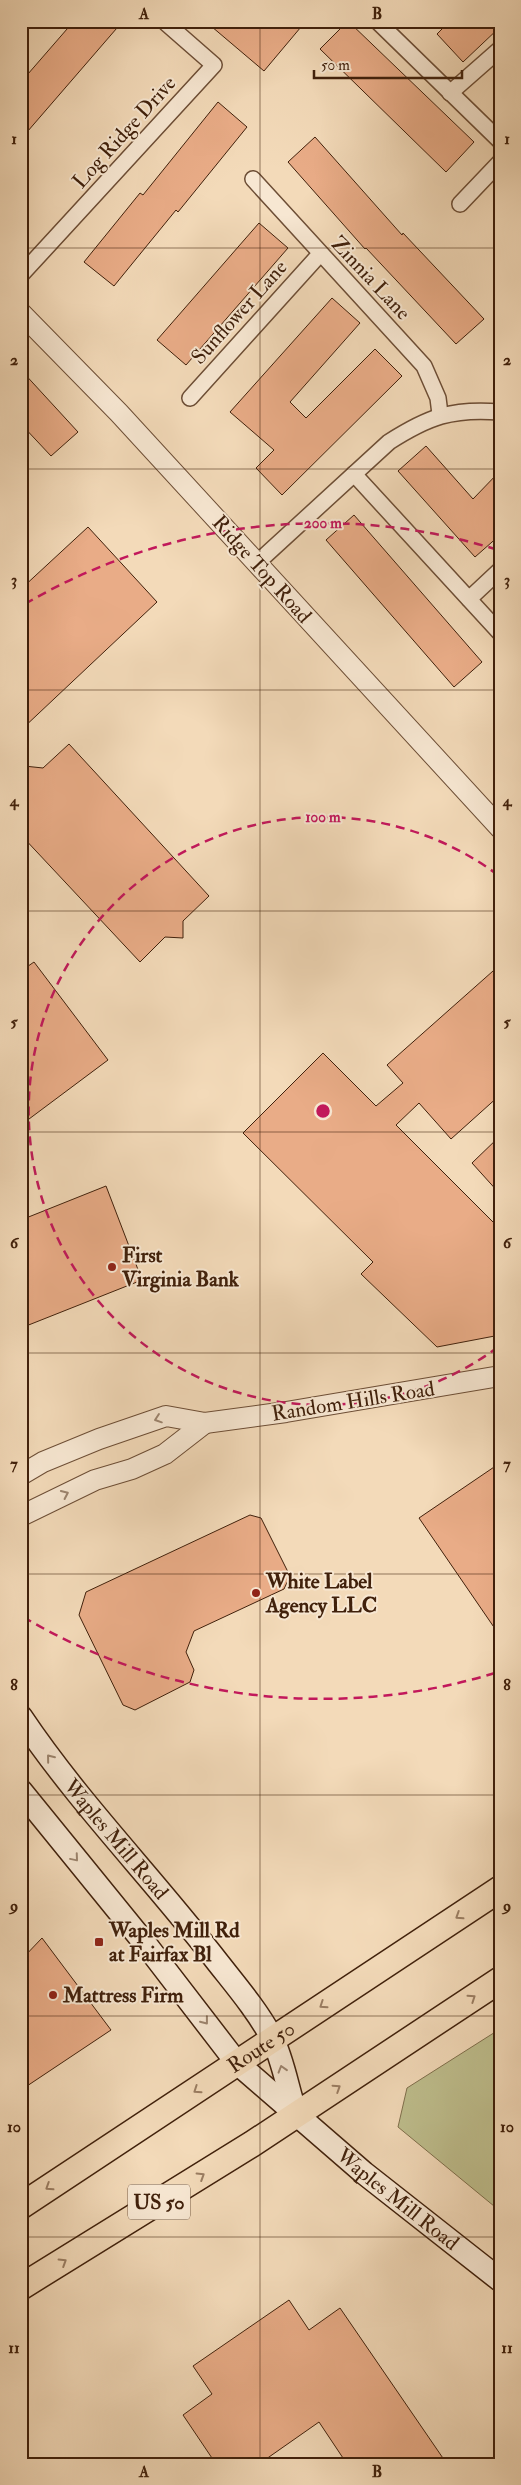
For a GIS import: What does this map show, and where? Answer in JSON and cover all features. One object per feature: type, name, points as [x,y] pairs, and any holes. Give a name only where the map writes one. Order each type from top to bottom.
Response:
[{"type":"main road","name":"Waples Mill Road","points":[[21,1717],[39,1744],[86,1803],[176,1909],[254,2011],[272,2039],[296,2115]]},
{"type":"main road","name":"Waples Mill Road","points":[[21,1791],[147,1946],[237,2063],[389,2193],[500,2280]]},
{"type":"main road","name":"Route 50","points":[[21,2206],[500,1889]]},
{"type":"main road","name":"US 50","points":[[21,2287],[296,2115],[500,1980]]},
{"type":"street","name":"Log Ridge Drive","points":[[21,275],[214,66],[166,23],[168,21]]},
{"type":"street","points":[[377,21],[500,141]]},
{"type":"street","points":[[450,92],[500,49]]},
{"type":"street","points":[[460,204],[500,162]]},
{"type":"street","name":"Zinnia Lane","points":[[253,180],[424,366],[438,398],[440,414]]},
{"type":"street","name":"Sunflower Lane","points":[[190,398],[320,254]]},
{"type":"street","name":"Ridge Top Road","points":[[21,313],[119,413],[500,828]]},
{"type":"street","points":[[257,563],[389,442],[440,414],[482,411],[500,412]]},
{"type":"street","points":[[354,474],[500,633]]},
{"type":"street","points":[[469,599],[500,570]]},
{"type":"street","name":"Random Hills Road","points":[[21,1474],[43,1462],[100,1439],[166,1416],[205,1423],[286,1412],[500,1376]]},
{"type":"street","points":[[21,1516],[95,1480],[132,1468],[165,1454],[205,1423]]},
{"type":"green space","points":[[500,2029],[500,2211],[398,2127],[407,2088]]},
{"type":"building","points":[[74,21],[123,21],[21,139],[21,82]]},
{"type":"building","points":[[205,21],[306,21],[264,71]]},
{"type":"building","points":[[348,21],[474,142],[446,172],[320,49]]},
{"type":"building","points":[[450,21],[500,21],[500,27],[463,62],[437,34]]},
{"type":"building","points":[[218,102],[247,127],[178,212],[176,210],[114,286],[84,262],[140,193],[143,195]]},
{"type":"building","points":[[315,137],[402,235],[403,233],[484,319],[456,344],[365,249],[288,162]]},
{"type":"building","points":[[259,223],[288,248],[186,365],[157,340]]},
{"type":"building","points":[[332,298],[360,323],[290,402],[306,418],[375,349],[402,376],[282,495],[256,468],[274,450],[230,412]]},
{"type":"building","points":[[21,370],[78,432],[51,456],[21,424]]},
{"type":"building","points":[[426,446],[473,499],[500,471],[500,535],[475,557],[398,471]]},
{"type":"building","points":[[354,515],[482,662],[454,687],[326,540]]},
{"type":"building","points":[[88,527],[157,602],[21,730],[21,589]]},
{"type":"building","points":[[69,744],[209,896],[183,921],[183,938],[165,937],[140,962],[21,835],[24,766],[43,768]]},
{"type":"building","points":[[34,962],[108,1060],[21,1125],[21,971]]},
{"type":"building","points":[[493,971],[500,979],[500,1095],[451,1139],[419,1103],[396,1125],[500,1229],[500,1335],[437,1347],[361,1274],[373,1262],[243,1133],[323,1053],[376,1106],[403,1083],[387,1065]]},
{"type":"building","points":[[500,1136],[500,1194],[472,1163]]},
{"type":"building","points":[[106,1186],[142,1280],[21,1328],[21,1220]]},
{"type":"building","points":[[500,1463],[500,1636],[419,1518]]},
{"type":"building","points":[[250,1515],[261,1518],[290,1576],[284,1589],[194,1631],[186,1652],[194,1670],[190,1682],[135,1710],[123,1705],[79,1615],[86,1592]]},
{"type":"building","name":"Mattress Firm","points":[[42,1938],[111,2030],[21,2090],[21,1960]]},
{"type":"building","points":[[289,2300],[309,2330],[340,2308],[447,2464],[347,2464],[319,2422],[259,2464],[216,2464],[183,2415],[212,2394],[193,2366]]},
{"type":"place","name":"First Virginia Bank","points":[[112,1267]]},
{"type":"place","name":"White Label Agency LLC","points":[[256,1593]]},
{"type":"place","name":"Waples Mill Rd at Fairfax Bl","points":[[99,1942]]},
{"type":"place","name":"Mattress Firm","points":[[53,1995]]}]
